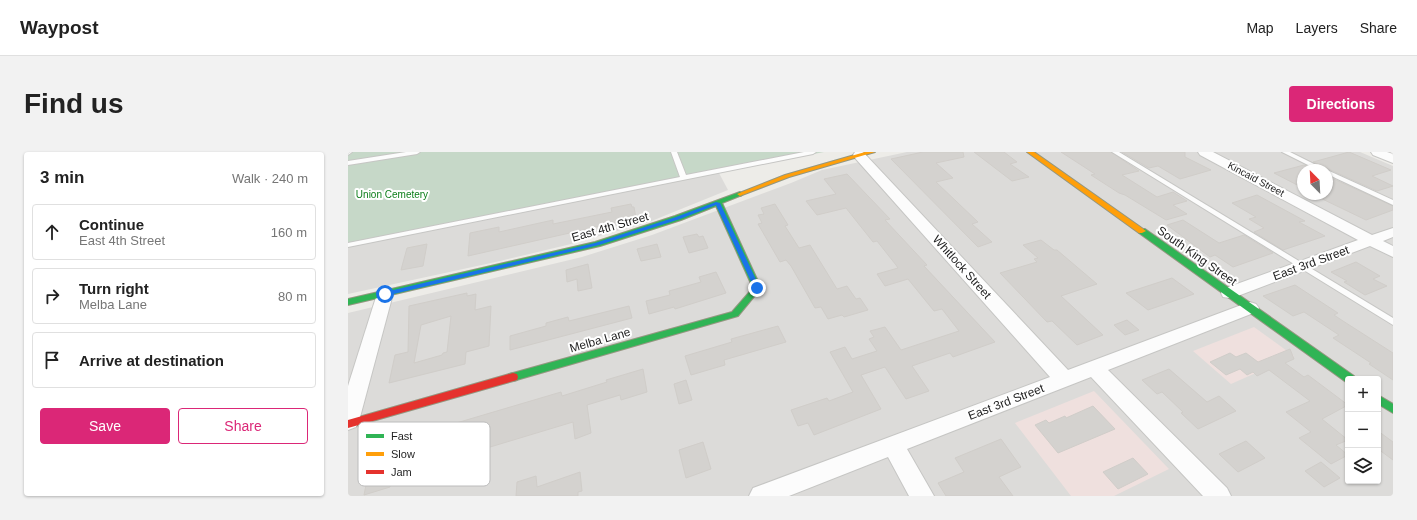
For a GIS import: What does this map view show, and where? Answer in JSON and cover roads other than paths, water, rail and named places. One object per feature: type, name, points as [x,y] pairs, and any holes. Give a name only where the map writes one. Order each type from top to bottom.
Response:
[{"type":"street","name":"South King Street","points":[[1030,152],[1346,376]]},
{"type":"street","name":"Kincaid Street","points":[[1204,152],[1393,252]]},
{"type":"street","points":[[1377,152],[1393,159]]},
{"type":"street","name":"East 4th Street","points":[[348,302],[597,244],[672,220],[787,176],[865,153]]},
{"type":"street","name":"Whitlock Street","points":[[865,153],[1064,380]]},
{"type":"street","name":"Melba Lane","points":[[348,422],[735,314],[757,288],[718,203]]},
{"type":"street","name":"East 3rd Street","points":[[1229,293],[1393,232]]},
{"type":"street","points":[[348,422],[385,294]]},
{"type":"street","name":"East 3rd Street","points":[[761,496],[1250,308]]},
{"type":"street","points":[[1094,368],[1220,496]]},
{"type":"street","points":[[1381,401],[1393,409]]},
{"type":"street","points":[[894,445],[922,496]]},
{"type":"lane","points":[[348,163],[417,152]]},
{"type":"lane","points":[[674,152],[684,178]]},
{"type":"lane","points":[[348,245],[813,152]]},
{"type":"lane","points":[[1115,152],[1393,322]]},
{"type":"lane","points":[[1285,152],[1310,164]]},
{"type":"lane","points":[[1333,175],[1393,203]]},
{"type":"park label","name":"Union Cemetery","points":[[392,194]]}]
